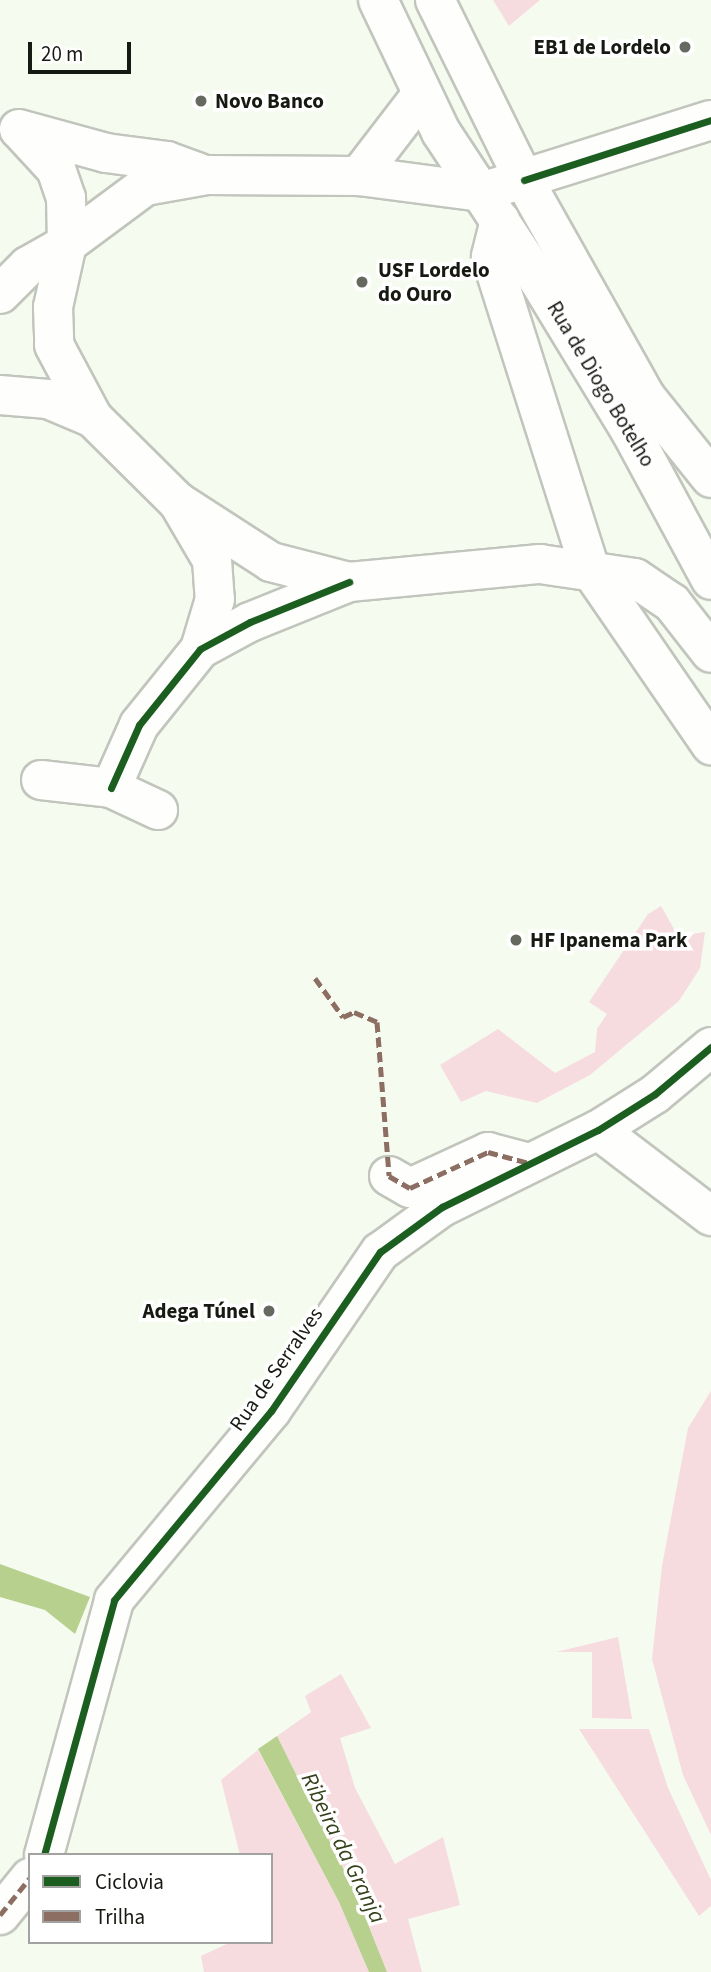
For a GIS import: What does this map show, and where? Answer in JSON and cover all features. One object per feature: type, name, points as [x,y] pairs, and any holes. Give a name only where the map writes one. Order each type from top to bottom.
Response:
[{"type":"main road","name":"Rua de Diogo Botelho","points":[[378,0],[422,94],[631,432],[711,580]]},
{"type":"main road","name":"Rua de Diogo Botelho","points":[[435,0],[524,180],[645,396],[711,478]]},
{"type":"main road","points":[[359,176],[422,94]]},
{"type":"main road","points":[[491,206],[524,180],[711,120]]},
{"type":"main road","points":[[9,126],[106,153],[167,161],[207,175]]},
{"type":"main road","points":[[9,126],[56,169],[66,198],[68,244],[53,306],[54,345],[93,418],[178,502],[271,562],[349,582]]},
{"type":"main road","points":[[0,294],[28,266],[68,244],[145,187],[207,175],[359,176],[491,206]]},
{"type":"main road","points":[[491,206],[491,257],[590,569],[711,745]]},
{"type":"main road","points":[[0,396],[48,399],[93,418]]},
{"type":"main road","points":[[111,788],[139,725],[200,649],[215,599],[212,561],[178,502]]},
{"type":"main road","points":[[200,649],[250,622],[349,582],[540,564],[590,569],[635,578],[672,603],[711,653]]},
{"type":"main road","points":[[41,780],[111,788],[158,810]]},
{"type":"main road","name":"Rua de Serralves","points":[[45,1853],[114,1600],[271,1411],[380,1252],[442,1207],[598,1130],[655,1094],[711,1047]]},
{"type":"main road","points":[[598,1130],[711,1216]]},
{"type":"main road","points":[[389,1176],[410,1188],[488,1152],[528,1163]]},
{"type":"main road","points":[[0,1915],[28,1880]]},
{"type":"shaded area","points":[[493,0],[540,0],[509,26]]},
{"type":"shaded area","points":[[661,906],[678,936],[705,932],[700,968],[679,1001],[590,1075],[537,1103],[486,1091],[461,1102],[440,1065],[498,1029],[555,1073],[595,1052],[597,1029],[607,1014],[589,1002],[648,914]]},
{"type":"shaded area","points":[[711,1391],[711,1835],[683,1775],[652,1659],[662,1566],[688,1428]]},
{"type":"shaded area","points":[[0,1564],[90,1597],[75,1634],[45,1610],[0,1597]]},
{"type":"shaded area","points":[[618,1637],[632,1719],[592,1718],[592,1652],[556,1652]]},
{"type":"shaded area","points":[[341,1674],[371,1728],[340,1738],[355,1788],[395,1864],[443,1837],[460,1905],[408,1919],[422,1972],[387,1972],[356,1893],[277,1736],[311,1712],[305,1696]]},
{"type":"shaded area","points":[[579,1729],[649,1729],[668,1788],[711,1880],[711,1906],[699,1916]]},
{"type":"shaded area","points":[[277,1736],[356,1894],[387,1972],[369,1972],[339,1902],[258,1749]]},
{"type":"shaded area","points":[[258,1750],[339,1902],[369,1972],[204,1972],[201,1956],[227,1944],[273,1944],[273,1853],[239,1853],[221,1780]]},
{"type":"marked path","points":[[315,978],[343,1017],[354,1012],[377,1022],[389,1176],[410,1188],[488,1152],[529,1163]]},
{"type":"marked path","points":[[0,1915],[28,1880]]},
{"type":"cycle path","points":[[524,180],[711,120]]},
{"type":"cycle path","points":[[111,788],[139,725],[200,649],[250,622],[349,582]]},
{"type":"cycle path","points":[[45,1853],[114,1600],[271,1411],[380,1252],[442,1207],[598,1130],[655,1094],[711,1047]]},
{"type":"place","name":"EB1 de Lordelo","points":[[685,47]]},
{"type":"place","name":"Novo Banco","points":[[201,101]]},
{"type":"place","name":"USF Lordelo do Ouro","points":[[362,282]]},
{"type":"place","name":"HF Ipanema Park","points":[[516,940]]},
{"type":"place","name":"Adega Túnel","points":[[269,1311]]},
{"type":"water label","name":"Ribeira da Granja","points":[[343,1848]]}]
